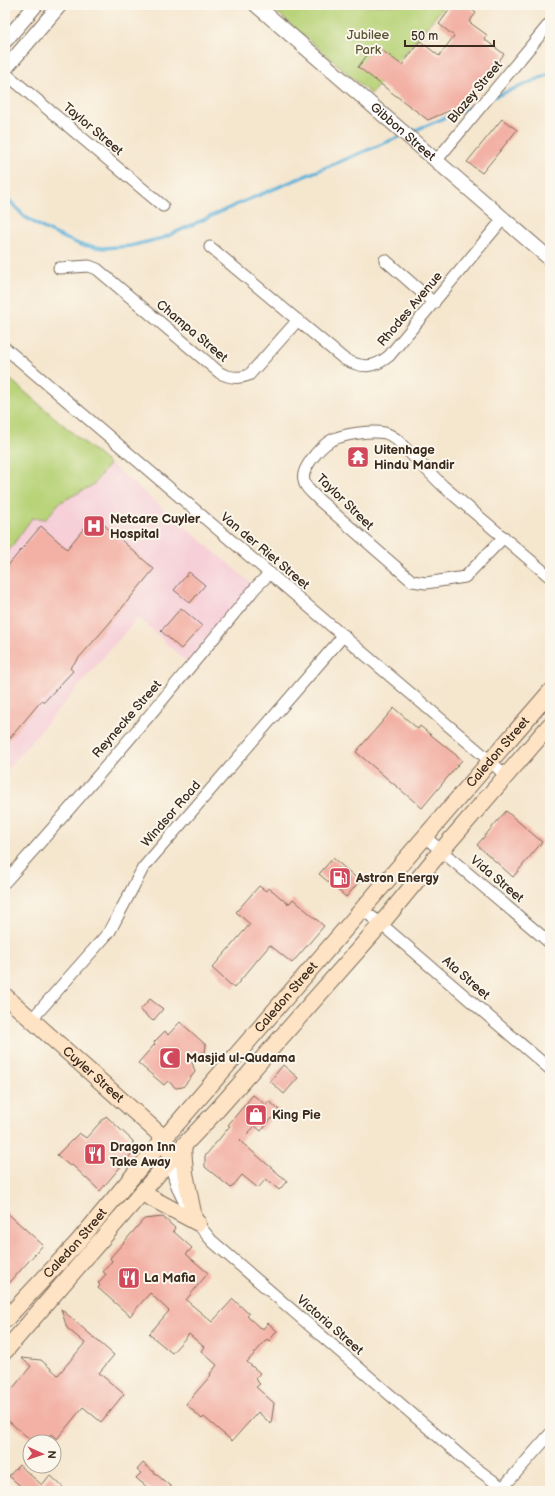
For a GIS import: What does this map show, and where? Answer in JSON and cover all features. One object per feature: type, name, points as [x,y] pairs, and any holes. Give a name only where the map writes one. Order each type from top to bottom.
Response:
[{"type":"main road","name":"Caledon Street","points":[[5,1320],[76,1243],[550,692]]},
{"type":"main road","name":"Caledon Street","points":[[5,1351],[170,1160],[218,1110],[381,924],[441,851],[550,725]]},
{"type":"main road","name":"Cuyler Street","points":[[5,996],[165,1139]]},
{"type":"main road","points":[[165,1139],[170,1160]]},
{"type":"main road","points":[[183,1147],[185,1173],[196,1220]]},
{"type":"main road","points":[[142,1194],[196,1220]]},
{"type":"street","points":[[5,41],[36,5]]},
{"type":"street","points":[[5,69],[60,5]]},
{"type":"street","name":"Gibbon Street","points":[[256,5],[550,259]]},
{"type":"street","name":"Blazey Street","points":[[436,161],[550,23]]},
{"type":"street","name":"Taylor Street","points":[[5,73],[163,206]]},
{"type":"street","name":"Rhodes Avenue","points":[[210,247],[344,359],[353,364],[366,367],[380,363],[389,356],[503,219]]},
{"type":"street","points":[[385,260],[434,303]]},
{"type":"street","name":"Champa Street","points":[[59,268],[89,266],[97,269],[220,374],[228,377],[241,378],[249,375],[298,320]]},
{"type":"street","name":"Van der Riet Street","points":[[5,348],[344,635],[506,776]]},
{"type":"street","name":"Taylor Street","points":[[504,537],[465,577],[426,583],[412,581],[319,500],[306,486],[304,480],[306,468],[315,454],[332,440],[345,436],[379,432],[391,435],[443,486],[504,537],[550,577]]},
{"type":"street","name":"Reynecke Street","points":[[5,882],[148,717],[256,587],[270,573]]},
{"type":"street","name":"Windsor Road","points":[[32,1019],[110,931],[143,868],[344,635]]},
{"type":"street","name":"Vida Street","points":[[425,837],[550,943]]},
{"type":"street","name":"Ata Street","points":[[363,910],[550,1069]]},
{"type":"street","name":"Victoria Street","points":[[170,1160],[173,1178],[179,1194],[212,1241],[470,1464],[503,1490]]},
{"type":"street","points":[[503,1490],[550,1434]]},
{"type":"shaded area","name":"Netcare Cuyler Hospital","points":[[5,375],[256,587],[191,666],[138,617],[5,772]]},
{"type":"green space","name":"Jubilee Park","points":[[269,5],[445,5],[371,94]]},
{"type":"green space","points":[[5,375],[109,464],[93,485],[59,503],[46,519],[32,518],[7,553],[5,551]]},
{"type":"building","points":[[453,5],[466,5],[476,13],[469,22],[487,35],[484,39],[504,54],[467,103],[428,120],[358,67],[375,45],[402,65],[420,41],[439,56],[454,36],[439,24]]},
{"type":"building","points":[[502,119],[517,130],[482,173],[467,162]]},
{"type":"building","points":[[94,516],[154,569],[70,668],[73,671],[44,702],[42,700],[5,744],[5,569],[41,526],[67,549]]},
{"type":"building","points":[[189,572],[205,585],[190,603],[174,590]]},
{"type":"building","points":[[181,608],[202,626],[181,649],[161,631]]},
{"type":"building","points":[[394,708],[418,729],[420,726],[462,760],[422,808],[356,752]]},
{"type":"building","points":[[506,811],[542,842],[513,877],[477,845]]},
{"type":"building","points":[[333,858],[360,881],[346,897],[319,874]]},
{"type":"building","points":[[259,886],[266,891],[268,888],[273,891],[288,904],[288,902],[290,903],[293,899],[324,926],[292,963],[270,945],[234,988],[212,968],[250,924],[236,912]]},
{"type":"building","points":[[150,999],[163,1009],[153,1021],[140,1010]]},
{"type":"building","name":"Masjid ul-Qudama","points":[[180,1022],[206,1045],[205,1053],[202,1052],[192,1062],[195,1072],[183,1087],[176,1088],[168,1081],[164,1085],[138,1063],[155,1044],[154,1042],[165,1031],[168,1035]]},
{"type":"building","points":[[283,1065],[298,1078],[284,1094],[270,1081]]},
{"type":"building","points":[[253,1095],[266,1105],[269,1101],[279,1110],[261,1131],[255,1126],[240,1141],[287,1181],[279,1190],[266,1179],[258,1188],[242,1175],[231,1188],[205,1167],[205,1156]]},
{"type":"building","name":"Dragon Inn Take Away","points":[[106,1116],[133,1141],[133,1152],[100,1191],[72,1165],[70,1166],[57,1155],[79,1133],[86,1138]]},
{"type":"building","points":[[5,1211],[43,1245],[5,1288]]},
{"type":"building","points":[[163,1217],[175,1228],[173,1231],[192,1248],[186,1254],[208,1273],[186,1300],[212,1322],[233,1299],[249,1314],[247,1316],[260,1328],[261,1327],[263,1329],[268,1323],[277,1331],[269,1341],[267,1339],[247,1362],[260,1373],[255,1379],[260,1384],[256,1387],[274,1403],[271,1424],[258,1412],[232,1441],[204,1417],[202,1419],[186,1404],[211,1375],[210,1374],[217,1365],[201,1351],[204,1347],[189,1334],[172,1353],[149,1334],[169,1311],[150,1293],[130,1316],[98,1288],[100,1285],[98,1283],[106,1274],[103,1272],[112,1261],[110,1258],[144,1219]]},
{"type":"building","points":[[61,1309],[114,1355],[99,1373],[124,1394],[101,1422],[83,1407],[61,1434],[24,1434],[5,1418],[5,1394],[11,1387],[13,1388],[31,1366],[21,1358],[41,1360],[58,1375],[85,1343],[67,1328]]},
{"type":"building","points":[[143,1463],[176,1491],[152,1491],[136,1478],[141,1473],[137,1470]]},
{"type":"building","points":[[19,1465],[22,1468],[22,1474],[29,1474],[42,1485],[50,1475],[67,1491],[26,1491],[9,1476]]},
{"type":"waterway","points":[[494,97],[550,74]]},
{"type":"waterway","points":[[413,131],[476,105]]},
{"type":"waterway","points":[[5,196],[25,217],[43,228],[81,245],[103,248],[130,246],[163,238],[240,203],[399,137]]},
{"type":"place","name":"Uitenhage Hindu Mandir","points":[[358,457]]},
{"type":"place","name":"Netcare Cuyler Hospital","points":[[94,526]]},
{"type":"place","name":"Astron Energy","points":[[340,878]]},
{"type":"place","name":"Masjid ul-Qudama","points":[[170,1058]]},
{"type":"place","name":"King Pie","points":[[256,1115]]},
{"type":"place","name":"Dragon Inn Take Away","points":[[95,1154]]},
{"type":"place","name":"La Mafia","points":[[129,1278]]}]
